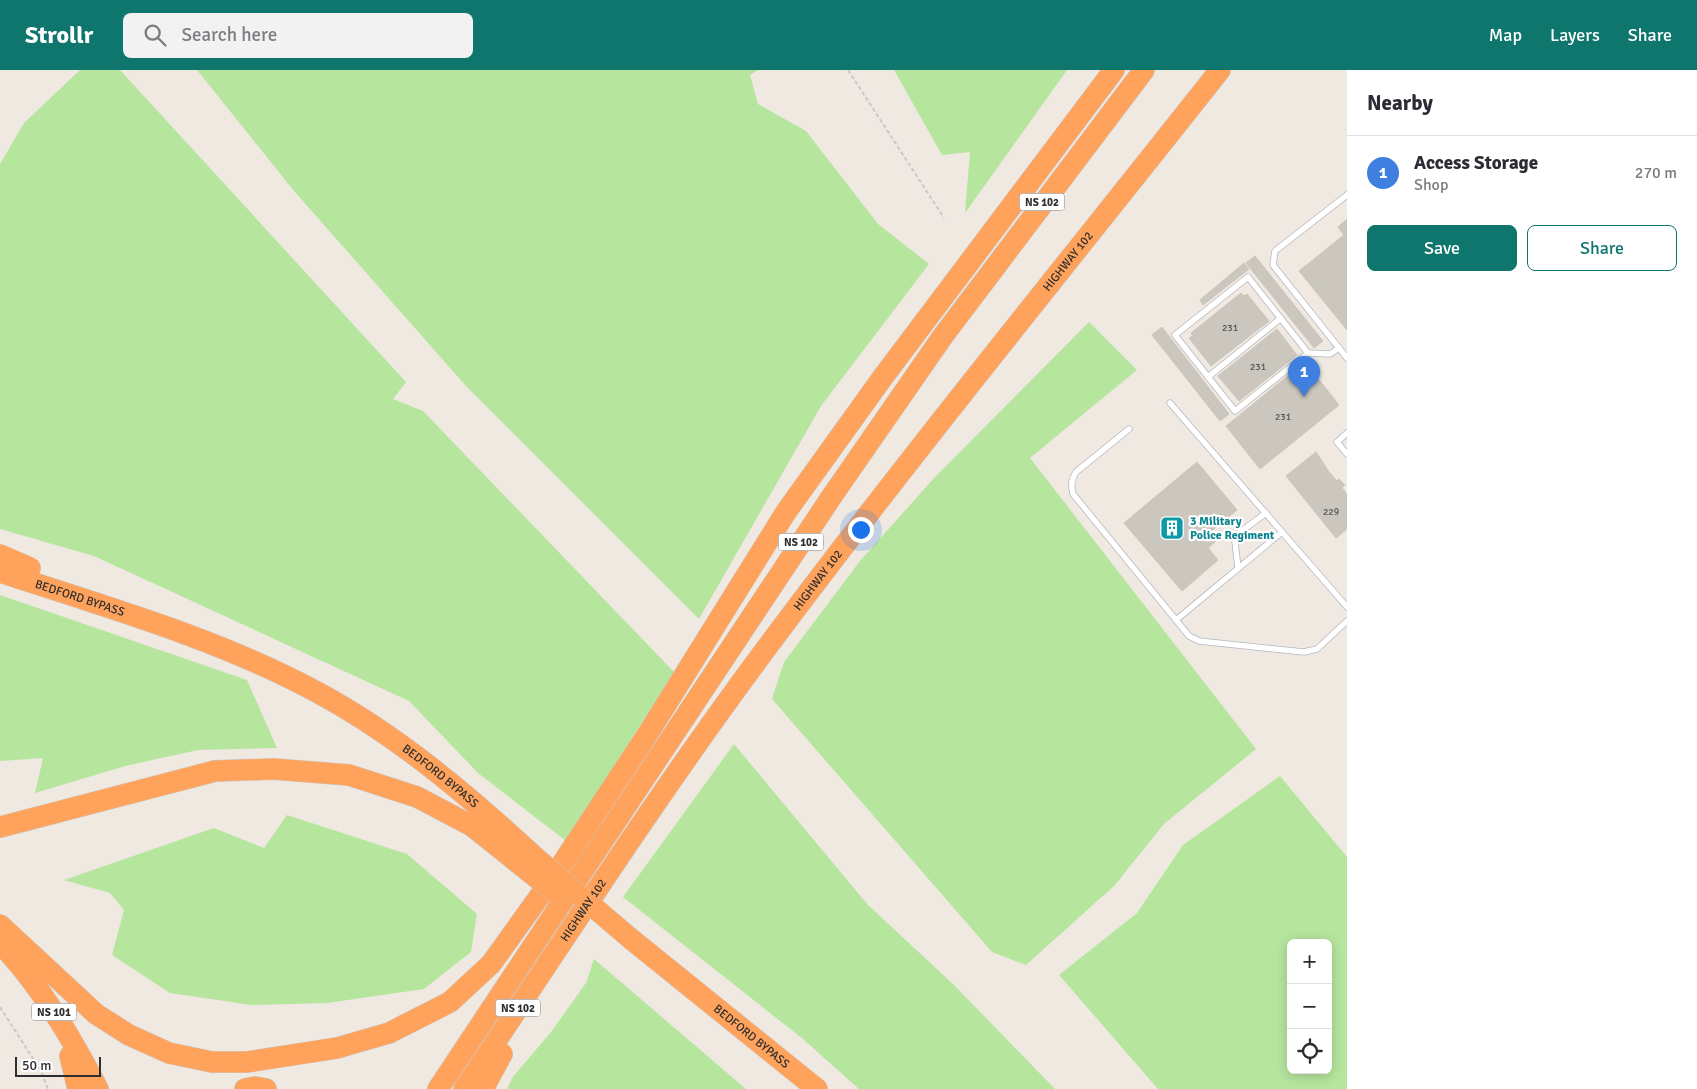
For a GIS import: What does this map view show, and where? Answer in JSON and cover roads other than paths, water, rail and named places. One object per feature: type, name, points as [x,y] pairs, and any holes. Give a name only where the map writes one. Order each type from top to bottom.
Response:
[{"type":"highway","points":[[0,925],[96,1014],[129,1035],[169,1053],[212,1062],[247,1062],[337,1048],[389,1033],[450,1002],[491,964],[552,879],[647,735],[786,512],[941,298],[1114,70]]},
{"type":"highway","name":"HIGHWAY 102","points":[[438,1089],[832,496],[943,336],[1144,70]]},
{"type":"highway","name":"HIGHWAY 102","points":[[464,1089],[572,927],[769,644],[877,503],[1220,70]]},
{"type":"highway","points":[[1158,149],[1238,70]]},
{"type":"highway","points":[[662,751],[670,727],[893,384],[941,298]]},
{"type":"highway","points":[[0,555],[206,641]]},
{"type":"highway","name":"BEDFORD BYPASS","points":[[0,572],[206,641],[316,691],[380,730],[491,817],[531,864]]},
{"type":"highway","name":"BEDFORD BYPASS","points":[[0,827],[215,771],[274,769],[349,775],[417,797],[472,826],[531,864],[628,943],[817,1089]]},
{"type":"highway","points":[[483,1089],[572,927]]},
{"type":"highway","name":"NS 101","points":[[0,943],[36,984],[77,1049],[98,1089]]},
{"type":"highway","name":"BEDFORD BYPASS","points":[[628,943],[798,1089]]},
{"type":"highway","name":"NS 101","points":[[0,957],[42,1014],[70,1056],[88,1089]]},
{"type":"highway","points":[[70,1056],[78,1089]]},
{"type":"highway","points":[[245,1089],[255,1087],[266,1089]]},
{"type":"lane","points":[[1347,195],[1275,252],[1273,265],[1347,358]]},
{"type":"lane","points":[[1308,353],[1248,277],[1175,335],[1235,411],[1308,353],[1330,354],[1339,348]]},
{"type":"lane","points":[[1208,377],[1281,318]]},
{"type":"lane","points":[[1170,403],[1347,606]]},
{"type":"lane","points":[[1129,429],[1076,472],[1072,478],[1073,494],[1189,636],[1200,641],[1304,652],[1317,650],[1347,621]]},
{"type":"lane","points":[[1347,433],[1337,442],[1347,454]]},
{"type":"lane","points":[[1238,568],[1234,542],[1239,533],[1266,513]]},
{"type":"lane","points":[[1176,620],[1282,532]]},
{"type":"place","name":"Access Storage","points":[[1304,397]]},
{"type":"place","name":"3 Military Police Regiment","points":[[1172,528]]}]
